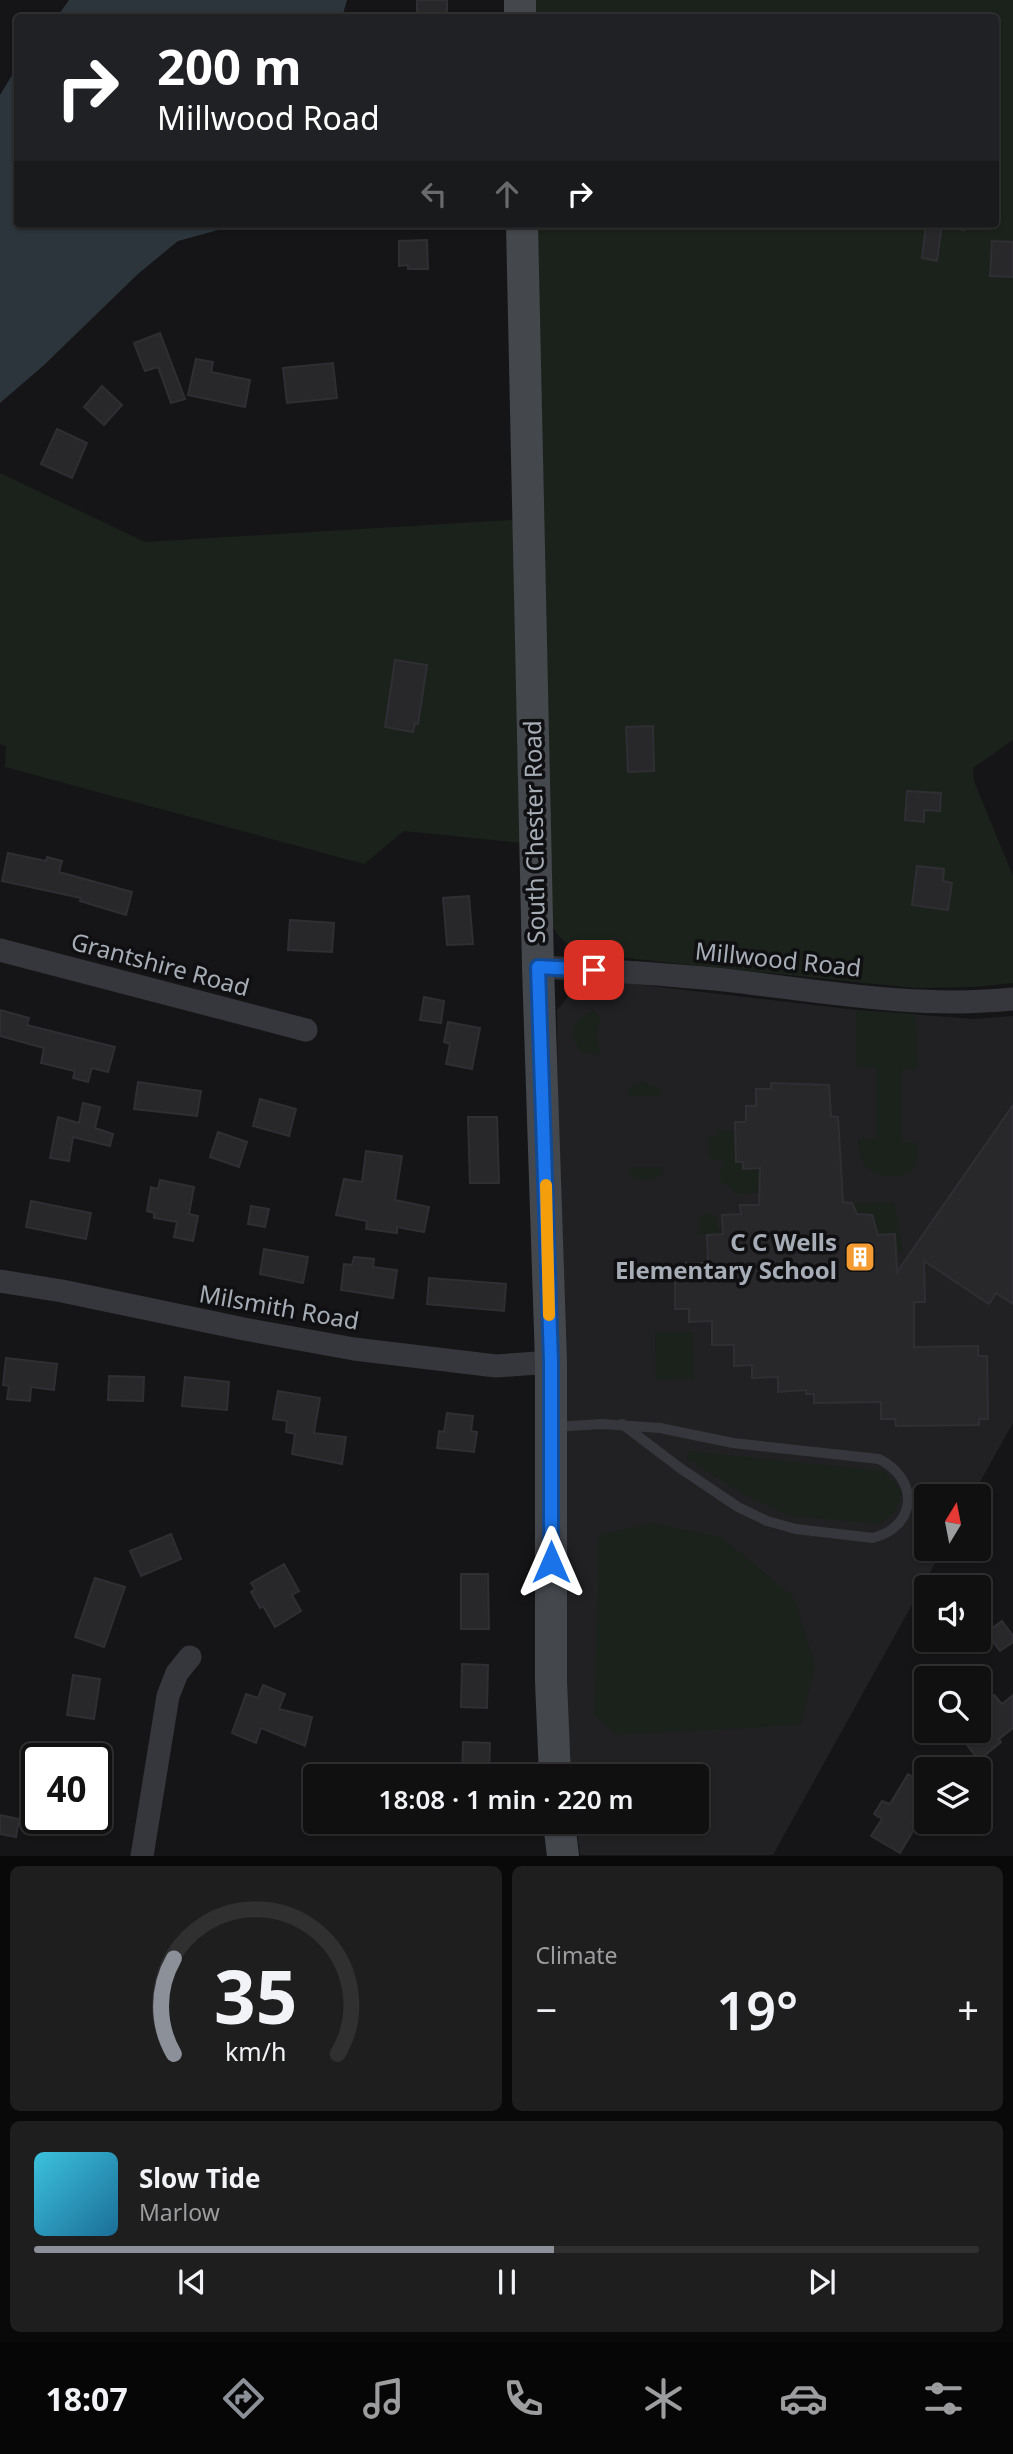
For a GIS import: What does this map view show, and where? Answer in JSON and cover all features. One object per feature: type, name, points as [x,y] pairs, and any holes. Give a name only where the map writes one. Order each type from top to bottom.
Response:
[{"type":"street","name":"South Chester Road","points":[[522,228],[538,967],[551,1362],[551,1681],[554,1764]]},
{"type":"street","name":"Grantshire Road","points":[[0,950],[306,1030]]},
{"type":"street","name":"Millwood Road","points":[[538,967],[621,971],[845,995],[980,1002],[1013,999]]},
{"type":"street","name":"Milsmith Road","points":[[0,1281],[354,1349],[496,1366],[551,1362]]},
{"type":"street","points":[[142,1856],[168,1696],[177,1673],[190,1657]]},
{"type":"street","points":[[560,1834],[563,1856]]},
{"type":"lane","points":[[552,1427],[622,1424],[660,1428],[733,1443],[879,1459],[892,1465],[901,1475],[907,1488],[905,1515],[897,1526],[873,1538],[796,1530],[766,1521],[738,1507],[680,1468],[622,1424]]},
{"type":"shaded area","points":[[69,0],[347,0],[343,14],[59,14]]},
{"type":"shaded area","points":[[535,0],[1013,0],[1013,740],[973,768],[974,781],[1013,876],[1013,983],[914,988],[597,955],[571,946],[561,939],[553,927],[544,700],[538,228],[999,228],[999,14],[535,14]]},
{"type":"shaded area","points":[[14,72],[14,228],[225,228],[178,241],[139,273],[43,366],[0,403],[0,95]]},
{"type":"shaded area","points":[[0,473],[145,542],[525,519],[531,844],[404,831],[364,864],[5,767],[6,746],[0,744]]},
{"type":"shaded area","name":"C C Wells Elementary School","points":[[600,980],[856,1010],[974,1019],[1013,1016],[1013,1423],[979,1484],[914,1484],[914,1561],[936,1561],[929,1575],[914,1575],[914,1601],[773,1855],[580,1855],[577,1834],[709,1834],[709,1764],[570,1764],[564,1707],[557,1010],[575,988]]},
{"type":"shaded area","points":[[593,1010],[600,1017],[597,1035],[600,1055],[581,1052],[572,1036],[577,1020]]},
{"type":"shaded area","points":[[856,1010],[916,1014],[918,1069],[902,1069],[902,1142],[918,1143],[918,1161],[910,1173],[889,1176],[873,1172],[862,1160],[859,1151],[858,1139],[876,1139],[876,1068],[856,1067]]},
{"type":"shaded area","points":[[642,1081],[661,1089],[661,1095],[628,1096],[628,1088]]},
{"type":"shaded area","points":[[717,1130],[735,1130],[736,1162],[760,1168],[759,1193],[732,1194],[732,1188],[721,1184],[720,1169],[723,1169],[723,1162],[709,1157],[708,1137],[717,1136]]},
{"type":"shaded area","points":[[629,1167],[661,1167],[664,1171],[657,1179],[639,1180],[629,1175]]},
{"type":"shaded area","points":[[894,1202],[903,1251],[896,1251],[895,1234],[878,1235],[857,1214],[852,1203]]},
{"type":"shaded area","points":[[710,1213],[718,1219],[718,1229],[723,1229],[723,1234],[699,1235],[699,1217]]},
{"type":"shaded area","points":[[655,1332],[693,1332],[694,1379],[656,1380]]},
{"type":"shaded area","points":[[690,1451],[884,1471],[902,1492],[895,1512],[880,1524],[789,1516],[748,1497],[686,1458]]},
{"type":"shaded area","points":[[652,1523],[721,1537],[794,1597],[815,1665],[801,1725],[616,1735],[594,1715],[599,1535]]},
{"type":"building","points":[[417,0],[447,0],[447,14],[417,14]]},
{"type":"building","points":[[926,228],[941,228],[937,261],[922,258]]},
{"type":"building","points":[[427,240],[428,269],[399,266],[399,241]]},
{"type":"building","points":[[992,241],[1013,242],[1013,277],[990,276]]},
{"type":"building","points":[[160,333],[185,399],[171,403],[158,367],[145,371],[134,343]]},
{"type":"building","points":[[196,359],[213,362],[211,372],[250,380],[245,407],[188,395]]},
{"type":"building","points":[[333,363],[337,398],[287,403],[283,368]]},
{"type":"building","points":[[102,386],[122,405],[104,425],[84,407]]},
{"type":"building","points":[[57,429],[87,443],[72,478],[41,464]]},
{"type":"building","points":[[395,660],[427,665],[418,724],[415,723],[413,732],[385,727]]},
{"type":"building","points":[[653,726],[654,771],[628,772],[626,727]]},
{"type":"building","points":[[907,791],[941,793],[940,811],[924,810],[924,822],[905,820]]},
{"type":"building","points":[[8,853],[46,861],[47,857],[62,861],[59,872],[132,892],[126,915],[80,901],[81,898],[2,881]]},
{"type":"building","points":[[917,866],[944,869],[943,881],[952,883],[948,910],[912,905]]},
{"type":"building","points":[[469,896],[473,944],[447,945],[443,898]]},
{"type":"building","points":[[290,920],[334,923],[332,952],[288,950]]},
{"type":"building","points":[[424,997],[444,1001],[441,1023],[420,1020]]},
{"type":"building","points":[[0,1010],[29,1018],[27,1025],[115,1047],[108,1072],[92,1068],[88,1082],[73,1078],[75,1071],[41,1063],[44,1048],[0,1036]]},
{"type":"building","points":[[448,1022],[480,1028],[472,1069],[446,1064],[450,1044],[444,1042]]},
{"type":"building","points":[[138,1082],[201,1091],[197,1116],[134,1109]]},
{"type":"building","name":"C C Wells Elementary School","points":[[771,1083],[829,1085],[831,1116],[838,1117],[843,1202],[852,1203],[857,1214],[872,1215],[878,1235],[895,1234],[897,1272],[1013,1105],[1013,1304],[996,1293],[989,1304],[924,1261],[925,1302],[914,1302],[914,1347],[978,1346],[978,1356],[987,1356],[988,1419],[979,1419],[979,1425],[896,1426],[895,1419],[881,1419],[881,1402],[814,1403],[814,1394],[806,1394],[806,1390],[778,1392],[778,1377],[752,1378],[752,1365],[734,1366],[734,1345],[712,1345],[712,1321],[689,1322],[689,1309],[675,1309],[675,1278],[687,1278],[686,1263],[708,1263],[707,1235],[723,1234],[722,1215],[741,1214],[740,1205],[759,1205],[760,1168],[743,1169],[743,1162],[736,1162],[735,1122],[746,1122],[746,1106],[756,1106],[756,1089],[771,1089]]},
{"type":"building","points":[[260,1099],[296,1109],[289,1136],[253,1126]]},
{"type":"building","points":[[83,1103],[100,1107],[95,1128],[113,1134],[110,1146],[73,1137],[69,1161],[50,1158],[58,1117],[79,1123]]},
{"type":"building","points":[[468,1117],[497,1117],[499,1183],[470,1183]]},
{"type":"building","points":[[218,1132],[247,1142],[239,1167],[210,1157]]},
{"type":"building","points":[[366,1151],[402,1156],[395,1200],[429,1207],[424,1232],[397,1227],[397,1233],[366,1229],[367,1221],[336,1215],[344,1179],[362,1182]]},
{"type":"building","points":[[160,1180],[194,1187],[189,1214],[198,1216],[193,1241],[174,1237],[177,1222],[154,1218],[154,1213],[147,1211],[151,1187],[158,1189]]},
{"type":"building","points":[[31,1201],[91,1213],[86,1239],[26,1227]]},
{"type":"building","points":[[251,1206],[269,1209],[265,1227],[248,1224]]},
{"type":"building","points":[[264,1249],[308,1257],[303,1283],[260,1274]]},
{"type":"building","points":[[354,1257],[374,1259],[373,1267],[397,1270],[393,1298],[341,1290],[344,1264],[352,1265]]},
{"type":"building","points":[[429,1278],[506,1284],[504,1311],[427,1304]]},
{"type":"building","points":[[6,1358],[57,1364],[54,1390],[31,1387],[30,1401],[7,1399],[9,1386],[3,1385]]},
{"type":"building","points":[[109,1376],[144,1377],[143,1401],[108,1400]]},
{"type":"building","points":[[185,1377],[229,1382],[227,1410],[182,1406]]},
{"type":"building","points":[[278,1391],[320,1398],[314,1433],[346,1437],[342,1464],[292,1454],[295,1434],[286,1432],[287,1421],[273,1419]]},
{"type":"building","points":[[447,1413],[473,1416],[471,1431],[477,1432],[474,1452],[437,1448],[439,1431],[444,1432]]},
{"type":"building","points":[[171,1534],[181,1559],[141,1576],[130,1551]]},
{"type":"building","points":[[284,1564],[299,1591],[292,1595],[301,1611],[275,1627],[251,1592],[255,1589],[251,1583]]},
{"type":"building","points":[[461,1574],[488,1574],[489,1629],[461,1629]]},
{"type":"building","points":[[95,1578],[125,1587],[104,1647],[75,1637]]},
{"type":"building","points":[[1002,1621],[1013,1636],[1013,1642],[1000,1651],[991,1639],[991,1629]]},
{"type":"building","points":[[462,1664],[488,1665],[487,1708],[461,1707]]},
{"type":"building","points":[[73,1675],[100,1679],[94,1719],[67,1715]]},
{"type":"building","points":[[263,1685],[285,1694],[279,1709],[312,1717],[305,1746],[261,1728],[256,1743],[232,1733],[246,1694],[258,1698]]},
{"type":"building","points":[[994,1695],[1002,1704],[1013,1695],[1013,1728],[983,1757],[977,1757],[966,1743],[991,1743],[991,1697]]},
{"type":"building","points":[[463,1742],[490,1743],[489,1764],[462,1764]]},
{"type":"building","points":[[908,1774],[914,1777],[914,1829],[900,1853],[871,1836],[882,1819],[874,1814],[882,1801],[890,1804]]},
{"type":"building","points":[[0,1815],[19,1819],[16,1837],[0,1834]]},
{"type":"slow traffic","points":[[546,1185],[549,1315]]},
{"type":"place","name":"C C Wells Elementary School","points":[[860,1257]]},
{"type":"route","points":[[551,1562],[551,1362],[538,967],[594,970]]}]
